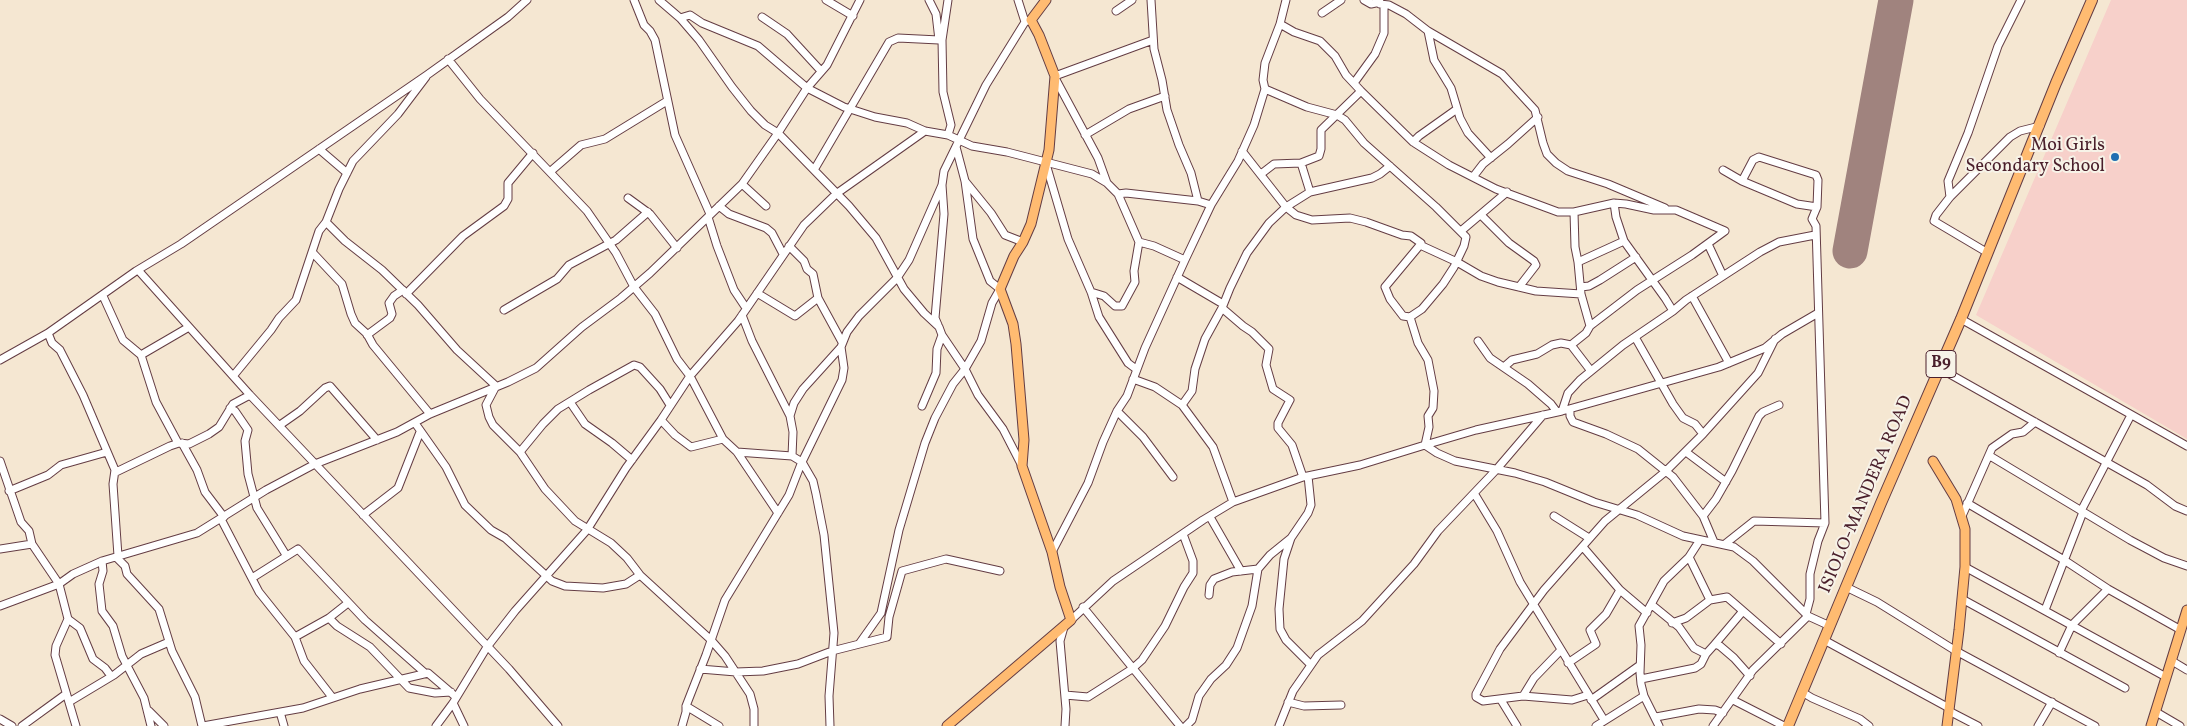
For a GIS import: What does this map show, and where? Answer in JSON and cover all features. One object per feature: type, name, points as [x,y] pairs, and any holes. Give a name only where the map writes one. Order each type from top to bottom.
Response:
[{"type":"highway","name":"ISIOLO-MANDERA ROAD","points":[[1788,726],[1939,368],[1962,319],[2056,83],[2092,0]]},
{"type":"main road","points":[[947,726],[1071,620],[1060,587],[1052,552],[1022,466],[1024,440],[1016,344],[1013,324],[1000,289],[1014,256],[1024,242],[1031,224],[1049,150],[1055,77],[1042,42],[1028,21],[1046,0]]},
{"type":"main road","points":[[1933,461],[1956,499],[1965,529],[1962,599],[1947,726]]},
{"type":"main road","points":[[2151,726],[2187,610]]},
{"type":"street","points":[[0,360],[48,333],[138,270],[181,244],[427,75],[528,0]]},
{"type":"street","points":[[634,0],[644,25],[655,40],[675,135],[709,216],[716,246],[744,311],[752,341],[790,416],[793,432],[792,456]]},
{"type":"street","points":[[660,0],[680,18],[708,52],[726,80],[751,111],[765,125],[778,133],[853,211],[876,238],[898,278],[924,313],[939,327]]},
{"type":"street","points":[[826,0],[853,16]]},
{"type":"street","points":[[0,606],[59,584],[73,574],[102,561],[197,533],[315,464],[377,440],[430,414],[508,382],[536,368],[582,327],[634,287],[742,184],[807,88],[822,71],[837,47],[860,0]]},
{"type":"street","points":[[929,0],[936,14],[940,40],[943,92],[951,125],[948,135]]},
{"type":"street","points":[[940,40],[948,0]]},
{"type":"street","points":[[1018,0],[1028,21],[986,85],[944,170],[942,185],[944,214],[935,318],[942,335],[965,369],[978,395],[1003,429],[1022,466]]},
{"type":"street","points":[[1116,11],[1132,0]]},
{"type":"street","points":[[1151,0],[1153,40],[1167,110],[1179,146],[1191,173],[1198,201]]},
{"type":"street","points":[[1052,552],[1088,483],[1117,411],[1127,396],[1136,370],[1211,205],[1225,184],[1254,125],[1265,89],[1262,80],[1265,63],[1280,24],[1286,0]]},
{"type":"street","points":[[1322,13],[1340,0]]},
{"type":"street","points":[[1364,0],[1371,4],[1382,2],[1406,14],[1428,31],[1502,74],[1535,110],[1547,154],[1568,171],[1608,184],[1668,209],[1696,217],[1725,231],[1652,280],[1590,326],[1586,333],[1570,345]]},
{"type":"street","points":[[1950,197],[1948,181],[1968,133],[1998,46],[2021,0]]},
{"type":"street","points":[[1354,83],[1375,54],[1384,33],[1385,24],[1382,2]]},
{"type":"street","points":[[680,18],[691,15],[702,23],[758,46],[807,88],[851,109],[875,117],[907,123],[926,131],[948,135],[958,144],[1045,162],[1097,176],[1118,194],[1139,242],[1134,271],[1135,282],[1122,306],[1115,306],[1104,296],[1091,292]]},
{"type":"street","points":[[762,17],[787,34],[822,71]]},
{"type":"street","points":[[1280,24],[1294,32],[1320,41],[1336,56],[1361,91],[1413,142],[1433,156],[1473,177],[1550,210],[1574,212],[1614,203],[1654,210],[1668,209]]},
{"type":"street","points":[[1428,31],[1436,64],[1451,88],[1457,109],[1468,133],[1491,158]]},
{"type":"street","points":[[814,170],[892,39],[940,40]]},
{"type":"street","points":[[1107,183],[1098,158],[1055,77],[1153,40]]},
{"type":"street","points":[[448,59],[480,99],[551,171],[587,211],[634,287],[655,314],[676,359],[690,376],[723,439],[738,452],[778,513]]},
{"type":"street","points":[[234,375],[279,318],[296,300],[319,231],[326,222],[353,162],[398,114],[427,75]]},
{"type":"street","points":[[1265,89],[1307,106],[1337,115],[1345,120],[1364,143],[1461,231],[1466,240],[1457,262],[1436,293],[1422,309],[1410,317],[1404,316],[1390,299],[1385,287],[1420,244]]},
{"type":"street","points":[[1261,174],[1274,164],[1302,163],[1319,156],[1321,130],[1361,91]]},
{"type":"street","points":[[1085,135],[1129,109],[1165,96]]},
{"type":"street","points":[[551,171],[581,145],[605,139],[668,101]]},
{"type":"street","points":[[1413,142],[1457,109]]},
{"type":"street","points":[[1473,177],[1483,164],[1538,117]]},
{"type":"street","points":[[1988,253],[1934,221],[1936,215],[1950,197],[2010,137],[2020,131],[2040,126]]},
{"type":"street","points":[[436,726],[453,698],[514,611],[587,530],[632,460],[690,376],[744,311],[810,217],[836,194],[926,131]]},
{"type":"street","points":[[858,644],[881,613],[898,530],[925,443],[935,418],[953,384],[965,369],[981,341],[992,303],[1000,289],[990,282],[976,248],[968,213],[965,181],[958,144]]},
{"type":"street","points":[[319,149],[348,173]]},
{"type":"street","points":[[1242,152],[1286,207],[1296,215],[1305,219],[1350,218],[1402,235],[1411,236],[1420,244],[1481,276],[1519,287],[1536,291],[1581,290],[1636,257]]},
{"type":"street","points":[[367,335],[390,318],[392,314],[389,303],[394,296],[404,292],[463,236],[504,206],[508,199],[508,183],[533,153]]},
{"type":"street","points":[[1713,726],[1758,664],[1781,644],[1807,615],[1810,599],[1810,574],[1818,541],[1825,523],[1816,226],[1812,219],[1817,207],[1818,180],[1816,175],[1759,157],[1753,160],[1742,181]]},
{"type":"street","points":[[1045,162],[1049,181],[1055,193],[1068,240],[1091,292],[1099,317],[1128,363],[1136,370]]},
{"type":"street","points":[[1302,163],[1310,192]]},
{"type":"street","points":[[1182,405],[1192,391],[1201,348],[1247,253],[1269,223],[1286,207],[1310,192],[1372,178],[1390,166]]},
{"type":"street","points":[[1723,170],[1742,181],[1797,204],[1817,207]]},
{"type":"street","points":[[965,181],[991,213],[1005,235],[1024,242]]},
{"type":"street","points":[[742,184],[766,206]]},
{"type":"street","points":[[790,416],[794,404],[803,389],[842,345],[847,332],[859,316],[898,278],[914,250],[942,185]]},
{"type":"street","points":[[1461,231],[1507,192]]},
{"type":"street","points":[[1118,194],[1126,193],[1198,201],[1211,205]]},
{"type":"street","points":[[628,198],[659,222],[677,248]]},
{"type":"street","points":[[1614,203],[1616,217],[1624,241],[1673,311]]},
{"type":"street","points":[[719,206],[728,214],[766,228],[772,233],[783,254]]},
{"type":"street","points":[[504,310],[557,279],[569,265],[609,244],[648,212]]},
{"type":"street","points":[[1574,212],[1574,247],[1578,262],[1581,290],[1590,326]]},
{"type":"street","points":[[1481,215],[1508,244],[1534,261],[1536,265],[1519,287]]},
{"type":"street","points":[[326,222],[345,240],[376,264],[457,350],[496,386]]},
{"type":"street","points":[[1560,412],[1568,393],[1580,380],[1692,296],[1760,252],[1779,242],[1815,235]]},
{"type":"street","points":[[1578,262],[1624,241]]},
{"type":"street","points":[[1139,242],[1154,246],[1185,260]]},
{"type":"street","points":[[1708,244],[1722,276]]},
{"type":"street","points":[[682,726],[686,706],[721,609],[730,590],[789,495],[802,462],[844,374],[842,345],[818,298],[813,274],[804,261],[789,246]]},
{"type":"street","points":[[313,253],[342,284],[351,314],[356,323],[430,414]]},
{"type":"street","points":[[138,270],[250,395],[488,647],[558,726]]},
{"type":"street","points":[[1177,277],[1223,306],[1268,349],[1266,365],[1273,389],[1290,400],[1278,423],[1278,428],[1292,445],[1305,477],[1311,505],[1308,513],[1291,538],[1284,559],[1279,609],[1280,629],[1286,640],[1310,664]]},
{"type":"street","points":[[757,293],[795,316],[818,298]]},
{"type":"street","points":[[103,296],[124,340],[141,355],[156,402],[197,470],[204,490],[222,518],[263,598],[295,637],[304,661],[332,697]]},
{"type":"street","points":[[1692,296],[1729,363]]},
{"type":"street","points":[[1071,620],[1112,581],[1233,502],[1305,477],[1360,465],[1476,430],[1560,412],[1729,363],[1766,348],[1775,339],[1818,314]]},
{"type":"street","points":[[1410,317],[1418,343],[1428,360],[1434,391],[1433,408],[1428,416],[1429,427],[1425,445]]},
{"type":"street","points":[[1962,319],[2187,446]]},
{"type":"street","points":[[141,355],[189,326]]},
{"type":"street","points":[[48,333],[52,343],[60,350],[83,395],[116,472],[113,484],[117,556],[125,566],[127,574],[159,609],[169,642],[192,690],[202,726],[303,708],[332,697],[425,673],[431,673],[453,698],[464,726]]},
{"type":"street","points":[[922,406],[936,373],[937,349],[942,335]]},
{"type":"street","points":[[1635,337],[1660,384],[1683,418],[1695,424],[1703,434]]},
{"type":"street","points":[[1640,665],[1616,684],[1590,698],[1572,700],[1523,696],[1483,702],[1476,697],[1500,650],[1544,590],[1584,547],[1589,538],[1665,472],[1703,434],[1758,373],[1769,355],[1775,339]]},
{"type":"street","points":[[1478,341],[1490,358],[1528,384],[1560,412]]},
{"type":"street","points":[[1504,367],[1512,360],[1537,354],[1561,342],[1570,345],[1591,371]]},
{"type":"street","points":[[520,452],[543,424],[570,402],[634,365],[640,367],[660,389],[670,405]]},
{"type":"street","points":[[1939,368],[2147,485],[2175,506],[2187,510]]},
{"type":"street","points":[[1133,379],[1155,388],[1182,405],[1213,447],[1233,502]]},
{"type":"street","points":[[280,425],[330,386],[377,440]]},
{"type":"street","points":[[496,386],[486,405],[486,411],[493,425],[520,452],[545,489],[575,521],[611,544],[631,561],[640,576],[711,640],[736,672],[750,694],[754,709],[754,726]]},
{"type":"street","points":[[116,472],[180,443],[191,443],[216,429],[235,402],[250,395]]},
{"type":"street","points":[[570,402],[585,424],[612,442],[632,460]]},
{"type":"street","points":[[1703,516],[1726,482],[1759,416],[1778,405]]},
{"type":"street","points":[[230,408],[235,411],[248,430],[246,441],[248,474],[254,498],[264,521],[286,555]]},
{"type":"street","points":[[1570,409],[1570,416],[1573,422],[1606,434],[1638,449],[1665,472],[1673,476],[1703,516],[1714,542]]},
{"type":"street","points":[[1117,411],[1143,437],[1173,477]]},
{"type":"street","points":[[1279,726],[1293,691],[1310,664],[1318,655],[1362,621],[1414,564],[1438,531],[1496,470],[1543,415]]},
{"type":"street","points":[[2045,610],[2082,511],[2131,415]]},
{"type":"street","points":[[661,420],[675,435],[691,447],[723,439]]},
{"type":"street","points":[[1962,516],[1992,448],[2012,434],[2023,432],[2035,422]]},
{"type":"street","points":[[415,423],[446,467],[466,505],[491,530],[505,538],[552,581],[565,586],[604,588],[626,584],[640,576]]},
{"type":"street","points":[[363,515],[398,488],[420,432]]},
{"type":"street","points":[[1425,445],[1455,461],[1545,482],[1594,502],[1637,515],[1683,536],[1734,547],[1746,555],[1807,615],[1830,626]]},
{"type":"street","points":[[9,491],[48,475],[61,465],[107,452]]},
{"type":"street","points":[[738,452],[792,456],[802,462],[814,487],[824,535],[832,615],[832,651],[828,696],[830,726]]},
{"type":"street","points":[[1686,452],[1726,482]]},
{"type":"street","points":[[1990,456],[2164,558],[2187,566]]},
{"type":"street","points":[[0,461],[21,522],[29,532],[32,544],[59,584],[68,619],[55,650],[76,726]]},
{"type":"street","points":[[1474,493],[1497,531],[1520,582],[1604,720]]},
{"type":"street","points":[[1967,503],[2064,560],[2108,589],[2182,630]]},
{"type":"street","points":[[1554,516],[1589,538]]},
{"type":"street","points":[[1210,517],[1241,571]]},
{"type":"street","points":[[1725,544],[1754,521],[1825,523]]},
{"type":"street","points":[[1065,695],[1088,697],[1132,669],[1142,660],[1165,626],[1193,573],[1193,561],[1183,534]]},
{"type":"street","points":[[1186,726],[1192,720],[1199,696],[1211,679],[1226,665],[1237,648],[1252,606],[1258,569],[1270,555],[1291,538]]},
{"type":"street","points":[[1660,726],[1644,696],[1641,680],[1639,626],[1664,581],[1689,557],[1700,540]]},
{"type":"street","points":[[0,549],[32,544]]},
{"type":"street","points":[[1584,547],[1620,590],[1646,613]]},
{"type":"street","points":[[252,578],[286,555],[297,549],[300,550],[365,620],[425,673]]},
{"type":"street","points":[[1689,557],[1710,600]]},
{"type":"street","points":[[700,669],[736,672],[763,671],[798,664],[832,651],[887,638],[889,617],[902,571],[946,559],[1000,571]]},
{"type":"street","points":[[102,561],[103,571],[99,584],[102,611],[113,626],[122,656],[144,698],[149,711],[151,726]]},
{"type":"street","points":[[1964,567],[2166,677]]},
{"type":"street","points":[[1209,594],[1210,584],[1214,579],[1241,571],[1258,569]]},
{"type":"street","points":[[1846,587],[1877,602],[1956,651],[2095,726]]},
{"type":"street","points":[[2059,653],[2072,625],[2108,589]]},
{"type":"street","points":[[1568,663],[1596,644],[1590,630],[1606,614],[1620,590]]},
{"type":"street","points":[[1672,623],[1686,618],[1710,600],[1729,598],[1781,644]]},
{"type":"street","points":[[1962,599],[2125,688]]},
{"type":"street","points":[[295,637],[329,618],[348,603]]},
{"type":"street","points":[[1652,605],[1679,627],[1694,648],[1706,654]]},
{"type":"street","points":[[1083,607],[1180,726]]},
{"type":"street","points":[[1641,680],[1695,668],[1701,664],[1706,654],[1742,611]]},
{"type":"street","points":[[329,618],[337,626],[370,647],[409,688],[453,698]]},
{"type":"street","points":[[68,619],[80,628],[93,659],[105,668],[111,676]]},
{"type":"street","points":[[1064,627],[1060,641],[1065,695],[1065,726]]},
{"type":"street","points":[[1824,640],[1978,726]]},
{"type":"street","points":[[22,726],[67,698],[111,676],[141,654],[169,642]]},
{"type":"street","points":[[1714,644],[1724,648],[1750,676]]},
{"type":"street","points":[[1523,696],[1534,678],[1561,650]]},
{"type":"street","points":[[2172,661],[2187,670]]},
{"type":"street","points":[[1802,692],[1860,719],[1869,726]]},
{"type":"street","points":[[1596,726],[1644,696]]},
{"type":"street","points":[[1502,700],[1517,726]]},
{"type":"street","points":[[1733,700],[1784,726]]},
{"type":"street","points":[[1288,702],[1304,706],[1341,705]]},
{"type":"street","points":[[2038,726],[2052,702]]},
{"type":"street","points":[[686,706],[719,726]]},
{"type":"street","points":[[1656,717],[1699,709],[1715,710],[1723,713]]},
{"type":"street","points":[[149,711],[164,726]]},
{"type":"street","points":[[280,712],[284,726]]},
{"type":"street","points":[[2156,712],[2180,726]]},
{"type":"street","points":[[0,719],[12,726]]},
{"type":"shaded area","name":"Moi Girls Secondary School","points":[[2111,0],[2187,0],[2187,439],[1976,315]]},
{"type":"runway","points":[[1850,251],[1896,0]]},
{"type":"place","name":"Moi Girls Secondary School","points":[[2115,157]]}]
